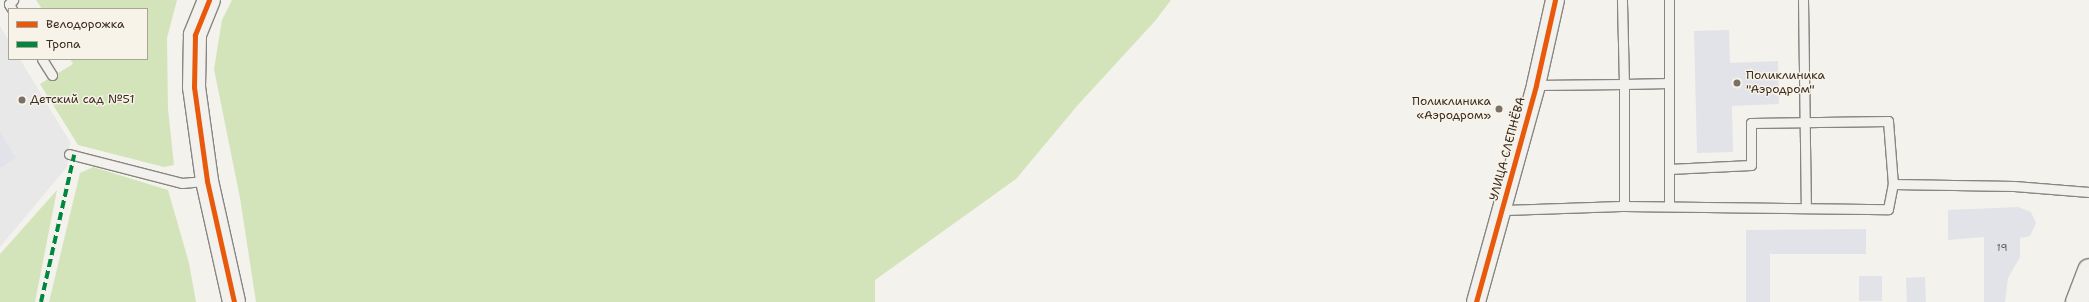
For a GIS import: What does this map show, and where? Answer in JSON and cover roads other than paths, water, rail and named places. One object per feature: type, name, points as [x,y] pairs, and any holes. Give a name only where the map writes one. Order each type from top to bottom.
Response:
[{"type":"street","points":[[209,0],[194,35],[194,87],[207,181],[234,302]]},
{"type":"street","name":"УЛИЦА СЛЕПНЁВА","points":[[1476,302],[1536,85],[1555,0]]},
{"type":"street","points":[[2077,302],[2089,270]]},
{"type":"lane","points":[[11,8],[9,4],[13,0]]},
{"type":"lane","points":[[1622,0],[1624,206]]},
{"type":"lane","points":[[1669,0],[1669,206]]},
{"type":"lane","points":[[1803,0],[1806,208]]},
{"type":"lane","points":[[43,60],[52,75]]},
{"type":"lane","points":[[1536,85],[1669,83]]},
{"type":"lane","points":[[1502,210],[1624,206],[1888,209],[1894,184],[1888,121],[1805,121],[1751,123],[1751,165],[1669,170]]},
{"type":"lane","points":[[69,154],[182,183],[207,181]]},
{"type":"lane","points":[[1894,184],[2014,186],[2089,192]]},
{"type":"place","name":"Поликлиника \"Аэродром\"","points":[[1737,83]]},
{"type":"place","name":"Детский сад №51","points":[[22,100]]},
{"type":"place","name":"Поликлиника «Аэродром»","points":[[1499,109]]}]
